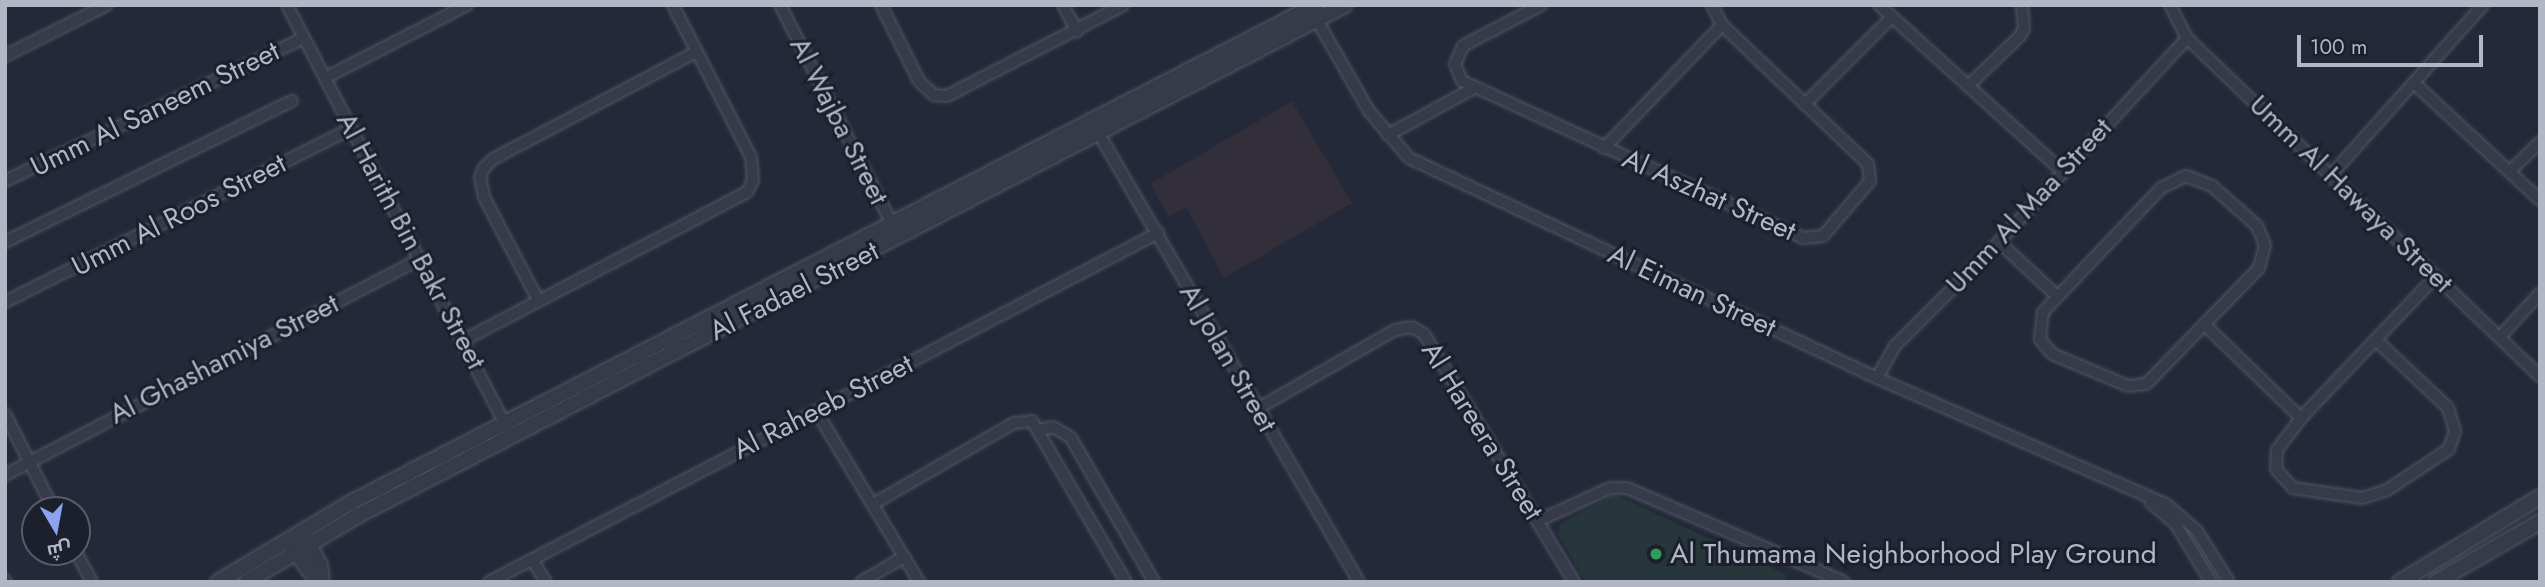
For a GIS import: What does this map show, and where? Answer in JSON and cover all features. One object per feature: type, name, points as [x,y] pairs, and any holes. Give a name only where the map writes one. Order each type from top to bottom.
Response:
[{"type":"street","points":[[5,56],[107,5]]},
{"type":"street","name":"Al Harith Bin Bakr Street","points":[[287,5],[507,422]]},
{"type":"street","points":[[325,78],[454,8],[467,5]]},
{"type":"street","points":[[464,340],[747,192],[753,180],[751,157],[673,5]]},
{"type":"street","name":"Al Wajba Street","points":[[780,5],[895,231]]},
{"type":"street","points":[[881,5],[919,80],[934,95],[947,96],[1076,32],[1123,5]]},
{"type":"street","points":[[1063,5],[1076,32]]},
{"type":"street","points":[[320,582],[320,565],[305,537],[507,422],[895,231],[1146,92],[1313,10],[1333,5]]},
{"type":"street","points":[[1313,10],[1345,5]]},
{"type":"street","points":[[1388,135],[1472,89],[1457,72],[1455,55],[1463,46],[1541,5]]},
{"type":"street","name":"Al Aszhat Street","points":[[1472,89],[1814,239],[1823,236],[1871,173],[1868,164],[1723,25],[1712,5]]},
{"type":"street","points":[[1879,5],[2061,170]]},
{"type":"street","points":[[1968,86],[2019,37],[2024,29],[2022,5]]},
{"type":"street","name":"Umm Al Hawaya Street","points":[[2170,5],[2187,38],[2540,376]]},
{"type":"street","points":[[2332,174],[2483,5]]},
{"type":"street","name":"Al Fadael Street","points":[[246,582],[291,545],[305,537],[463,461],[895,231],[1099,134],[1243,59],[1246,49],[1313,10]]},
{"type":"street","name":"Al Eiman Street","points":[[1313,10],[1369,111],[1388,135],[1422,165],[1877,378],[2181,512],[2229,582]]},
{"type":"street","points":[[1805,104],[1892,17]]},
{"type":"street","points":[[1604,148],[1723,25]]},
{"type":"street","name":"Umm Al Saneem Street","points":[[5,181],[304,38]]},
{"type":"street","name":"Umm Al Maa Street","points":[[1877,378],[1895,346],[1999,242],[2061,170],[2187,38]]},
{"type":"street","points":[[538,300],[484,197],[480,177],[484,168],[493,159],[695,52]]},
{"type":"street","points":[[2414,83],[2540,200]]},
{"type":"street","points":[[1099,134],[1100,124],[1141,101],[1146,92]]},
{"type":"street","points":[[5,242],[292,101]]},
{"type":"street","name":"Umm Al Roos Street","points":[[5,302],[352,128]]},
{"type":"street","name":"Al Jolan Street","points":[[1099,134],[1359,582]]},
{"type":"street","points":[[2510,171],[2540,142]]},
{"type":"street","points":[[2186,176],[2212,186],[2256,226],[2265,245],[2259,268],[2205,326],[2152,379],[2128,386],[2044,348],[2040,319],[2057,296],[2161,188],[2186,176]]},
{"type":"street","name":"Al Raheeb Street","points":[[489,582],[1158,233]]},
{"type":"street","points":[[1999,242],[2057,296]]},
{"type":"street","name":"Al Ghashamiya Street","points":[[5,475],[421,258]]},
{"type":"street","points":[[2377,341],[2448,408],[2455,431],[2449,449],[2387,489],[2362,498],[2314,493],[2282,479],[2275,459],[2301,418],[2377,341],[2435,276]]},
{"type":"street","points":[[2500,337],[2540,293]]},
{"type":"street","points":[[2205,326],[2301,418]]},
{"type":"street","name":"Al Hareera Street","points":[[1257,409],[1395,330],[1412,327],[1424,334],[1574,582]]},
{"type":"street","points":[[816,411],[919,582]]},
{"type":"street","points":[[5,414],[47,496]]},
{"type":"street","points":[[873,504],[1014,423],[1032,421],[1126,582]]},
{"type":"street","points":[[463,461],[503,433],[507,422]]},
{"type":"street","points":[[1039,430],[1053,427],[1071,438],[1154,582]]},
{"type":"street","points":[[1538,521],[1610,488],[1627,488],[1844,582]]},
{"type":"street","name":"Al Eiman Street","points":[[2143,497],[2175,523],[2211,582]]},
{"type":"street","points":[[2400,582],[2540,497]]},
{"type":"street","points":[[2436,582],[2540,522]]},
{"type":"street","points":[[218,582],[291,545],[320,582]]},
{"type":"street","points":[[861,582],[904,557]]},
{"type":"street","points":[[532,559],[546,582]]},
{"type":"street","points":[[83,566],[92,582]]},
{"type":"shaded area","points":[[1292,101],[1352,203],[1224,278],[1186,207],[1169,217],[1150,184]]},
{"type":"shaded area","name":"Al Thumama Neighborhood Play Ground","points":[[1614,494],[1785,574],[1786,582],[1586,582],[1558,534],[1560,524]]},
{"type":"place","name":"Al Thumama Neighborhood Play Ground","points":[[1656,554]]}]
